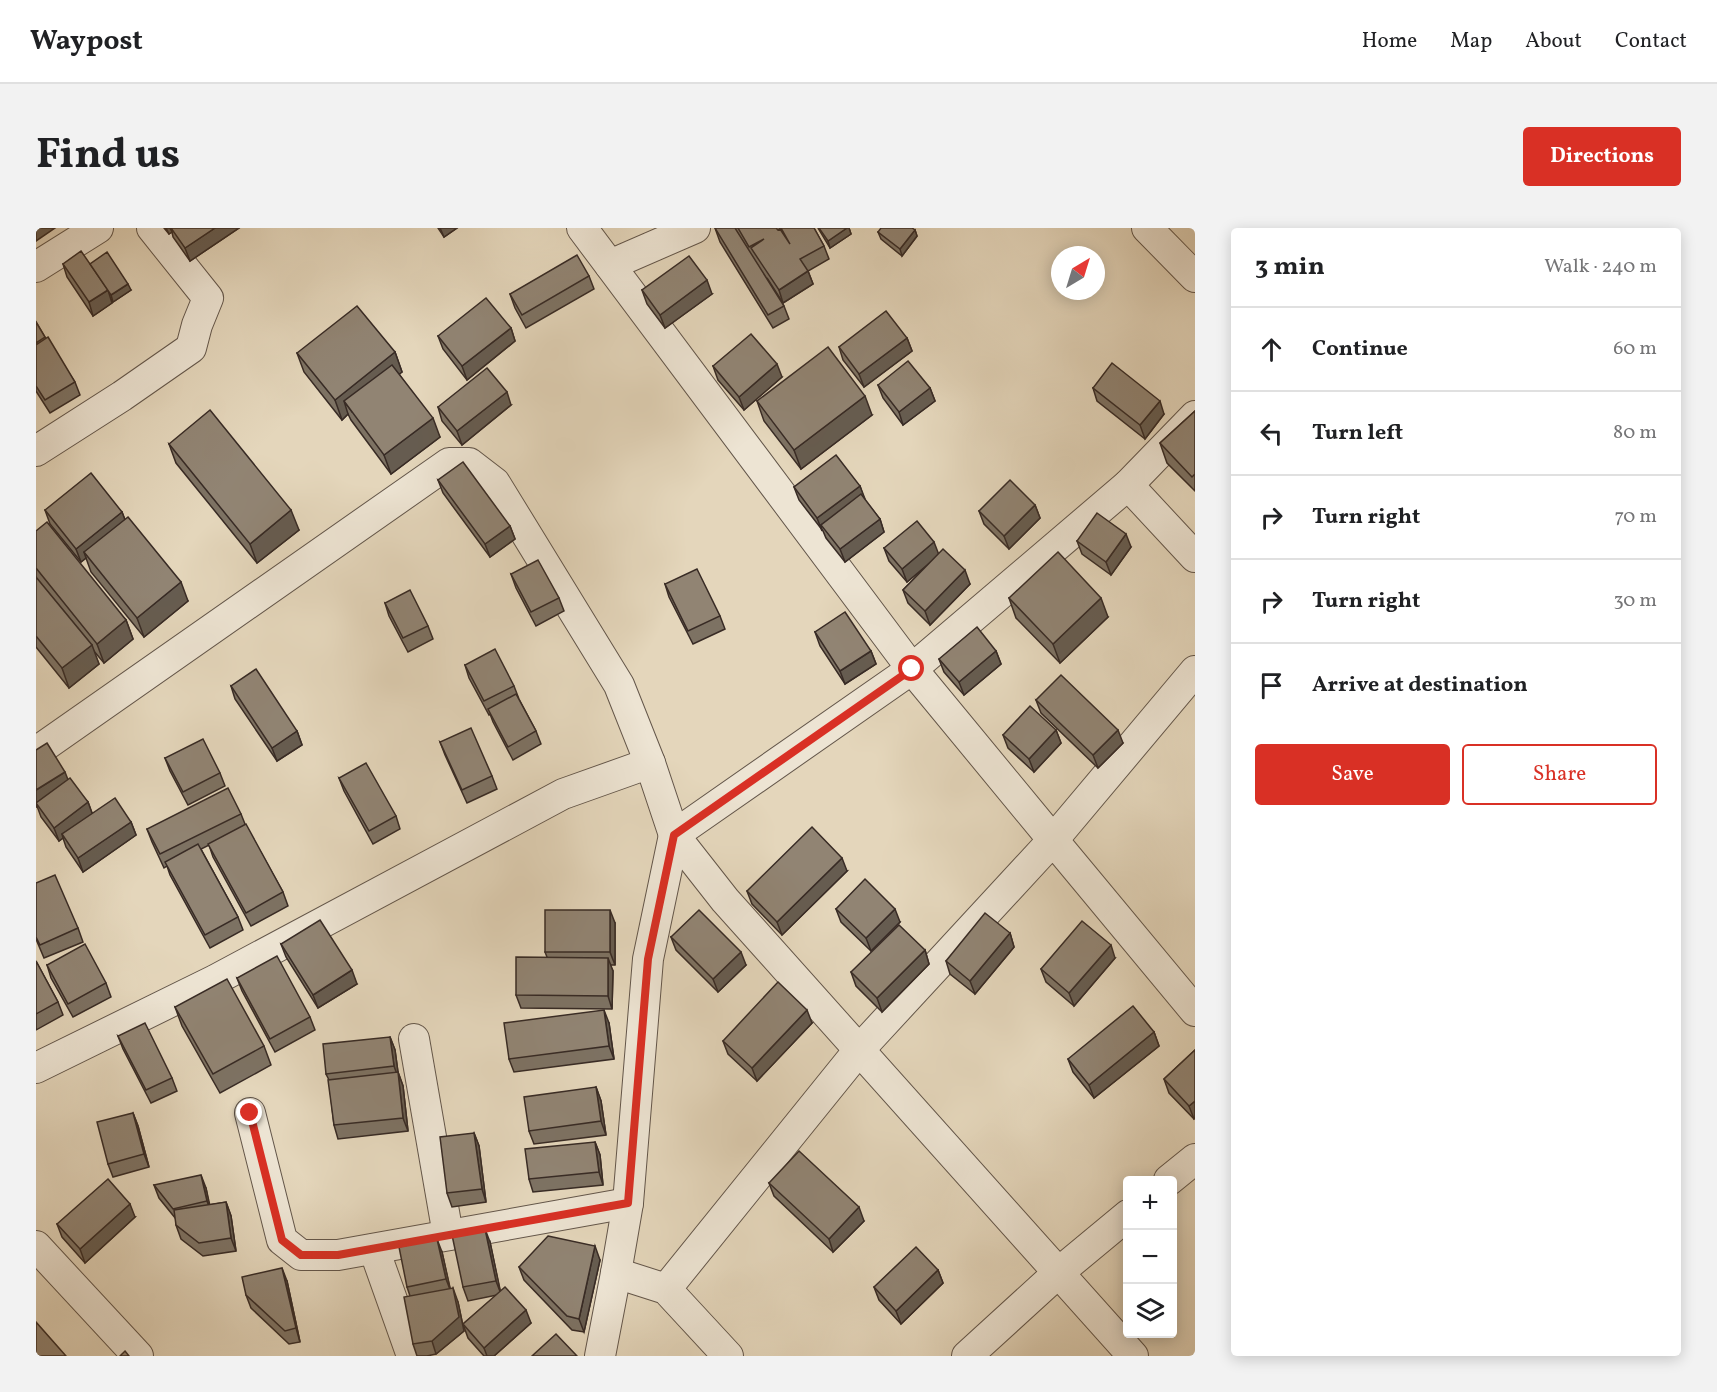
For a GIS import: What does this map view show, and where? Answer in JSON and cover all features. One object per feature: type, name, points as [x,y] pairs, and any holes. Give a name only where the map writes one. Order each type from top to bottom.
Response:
[{"type":"street","points":[[36,267],[98,228]]},
{"type":"street","points":[[36,451],[191,348],[208,298],[152,228]]},
{"type":"street","points":[[582,228],[912,669],[1195,1011]]},
{"type":"street","points":[[610,264],[695,228]]},
{"type":"street","points":[[1147,228],[1195,277]]},
{"type":"street","points":[[600,1356],[628,1203],[648,959],[674,835],[912,669],[1128,484],[1195,416]]},
{"type":"street","points":[[36,752],[448,463],[470,463],[495,483],[619,685],[650,764],[674,835],[725,900],[1133,1356]]},
{"type":"street","points":[[1128,484],[1195,557]]},
{"type":"street","points":[[666,1289],[859,1050],[1053,840],[1195,671]]},
{"type":"street","points":[[36,1068],[215,980],[563,794],[650,764]]},
{"type":"street","points":[[414,1039],[448,1235]]},
{"type":"street","points":[[250,1113],[282,1240],[301,1255],[338,1255],[628,1203]]},
{"type":"street","points":[[1174,1176],[1195,1159]]},
{"type":"street","points":[[967,1356],[1058,1273],[1123,1219]]},
{"type":"street","points":[[36,1246],[138,1356]]},
{"type":"street","points":[[374,1249],[412,1356]]},
{"type":"street","points":[[616,1273],[666,1289],[728,1356]]},
{"type":"building","points":[[171,228],[215,228],[185,248]]},
{"type":"building","points":[[715,228],[735,228],[784,306],[768,315]]},
{"type":"building","points":[[738,228],[780,229],[790,244],[781,228],[814,228],[824,246],[800,259],[808,271],[779,290],[751,248],[764,239],[749,247]]},
{"type":"building","points":[[819,228],[847,228],[828,241]]},
{"type":"building","points":[[881,228],[912,228],[915,230],[900,249],[878,232]]},
{"type":"building","points":[[81,251],[108,290],[89,302],[63,264]]},
{"type":"building","points":[[107,252],[128,284],[111,295],[90,264]]},
{"type":"building","points":[[577,255],[589,276],[522,315],[510,294]]},
{"type":"building","points":[[689,256],[707,280],[660,315],[642,290]]},
{"type":"building","points":[[486,298],[511,328],[462,366],[438,336]]},
{"type":"building","points":[[357,306],[395,352],[335,400],[297,353]]},
{"type":"building","points":[[886,311],[907,338],[859,374],[839,347]]},
{"type":"building","points":[[36,322],[45,337],[36,343]]},
{"type":"building","points":[[751,334],[777,364],[739,397],[713,366]]},
{"type":"building","points":[[48,337],[75,382],[45,400],[36,386],[36,345]]},
{"type":"building","points":[[828,347],[865,396],[794,450],[757,401]]},
{"type":"building","points":[[908,361],[930,388],[899,412],[878,385]]},
{"type":"building","points":[[1112,363],[1160,401],[1140,425],[1093,388]]},
{"type":"building","points":[[392,365],[433,418],[384,455],[344,401]]},
{"type":"building","points":[[487,368],[507,392],[457,431],[438,407]]},
{"type":"building","points":[[210,410],[291,510],[250,544],[169,444]]},
{"type":"building","points":[[1195,411],[1195,474],[1192,477],[1160,443]]},
{"type":"building","points":[[836,455],[860,486],[817,518],[794,487]]},
{"type":"building","points":[[463,462],[510,526],[485,544],[438,480]]},
{"type":"building","points":[[91,473],[122,512],[76,549],[45,510]]},
{"type":"building","points":[[1010,480],[1035,505],[1004,536],[979,511]]},
{"type":"building","points":[[861,494],[880,519],[840,549],[821,525]]},
{"type":"building","points":[[1097,513],[1126,534],[1106,562],[1077,541]]},
{"type":"building","points":[[128,517],[181,582],[137,618],[84,552]]},
{"type":"building","points":[[917,521],[934,542],[902,569],[884,548]]},
{"type":"building","points":[[47,522],[126,620],[97,644],[36,568],[36,531]]},
{"type":"building","points":[[943,549],[965,570],[925,611],[903,590]]},
{"type":"building","points":[[1058,552],[1101,598],[1053,644],[1009,598]]},
{"type":"building","points":[[538,560],[559,598],[531,612],[511,574]]},
{"type":"building","points":[[697,569],[720,616],[688,631],[665,584]]},
{"type":"building","points":[[36,577],[92,645],[62,668],[36,636]]},
{"type":"building","points":[[410,590],[428,626],[403,638],[385,603]]},
{"type":"building","points":[[845,612],[871,651],[840,671],[815,632]]},
{"type":"building","points":[[977,627],[996,651],[959,682],[939,659]]},
{"type":"building","points":[[495,649],[514,686],[484,701],[465,665]]},
{"type":"building","points":[[256,669],[297,731],[272,748],[231,686]]},
{"type":"building","points":[[1061,675],[1118,730],[1093,755],[1036,700]]},
{"type":"building","points":[[516,694],[536,731],[508,747],[488,709]]},
{"type":"building","points":[[1030,706],[1056,730],[1029,759],[1003,735]]},
{"type":"building","points":[[471,728],[492,776],[462,790],[440,742]]},
{"type":"building","points":[[203,739],[220,773],[183,792],[165,758]]},
{"type":"building","points":[[47,743],[65,772],[36,790],[36,750]]},
{"type":"building","points":[[366,763],[396,816],[369,831],[339,778]]},
{"type":"building","points":[[70,778],[88,802],[54,828],[36,803]]},
{"type":"building","points":[[228,788],[241,814],[160,854],[147,829]]},
{"type":"building","points":[[115,798],[131,822],[78,858],[62,834]]},
{"type":"building","points":[[246,824],[283,892],[246,913],[208,844]]},
{"type":"building","points":[[812,827],[842,858],[777,922],[747,891]]},
{"type":"building","points":[[198,844],[238,917],[205,935],[165,862]]},
{"type":"building","points":[[55,875],[78,928],[40,945],[36,937],[36,883]]},
{"type":"building","points":[[865,879],[895,909],[866,938],[836,909]]},
{"type":"building","points":[[545,910],[610,910],[610,952],[545,952]]},
{"type":"building","points":[[699,910],[741,952],[713,979],[671,937]]},
{"type":"building","points":[[985,913],[1010,933],[970,981],[946,961]]},
{"type":"building","points":[[320,920],[352,970],[313,995],[281,944]]},
{"type":"building","points":[[1082,921],[1111,945],[1069,993],[1041,969]]},
{"type":"building","points":[[899,925],[925,950],[877,998],[851,972]]},
{"type":"building","points":[[85,944],[106,983],[68,1004],[47,965]]},
{"type":"building","points":[[277,956],[310,1017],[270,1039],[237,978]]},
{"type":"building","points":[[516,957],[608,958],[608,996],[516,995]]},
{"type":"building","points":[[36,961],[58,1002],[36,1014]]},
{"type":"building","points":[[227,979],[264,1046],[213,1074],[175,1007]]},
{"type":"building","points":[[778,982],[807,1010],[752,1068],[723,1041]]},
{"type":"building","points":[[1133,1006],[1154,1032],[1089,1085],[1068,1059]]},
{"type":"building","points":[[604,1010],[609,1046],[509,1059],[504,1023]]},
{"type":"building","points":[[145,1023],[172,1078],[146,1090],[118,1036]]},
{"type":"building","points":[[390,1037],[394,1066],[326,1074],[323,1044]]},
{"type":"building","points":[[1195,1050],[1195,1101],[1189,1106],[1164,1079]]},
{"type":"building","points":[[398,1072],[403,1118],[334,1125],[328,1080]]},
{"type":"building","points":[[596,1087],[601,1121],[529,1131],[524,1097]]},
{"type":"building","points":[[133,1113],[144,1154],[108,1164],[97,1122]]},
{"type":"building","points":[[474,1133],[482,1189],[447,1193],[440,1137]]},
{"type":"building","points":[[595,1142],[599,1172],[529,1179],[525,1149]]},
{"type":"building","points":[[799,1151],[859,1207],[829,1239],[769,1183]]},
{"type":"building","points":[[201,1175],[207,1201],[173,1209],[154,1185]]},
{"type":"building","points":[[108,1179],[130,1204],[80,1249],[57,1224]]},
{"type":"building","points":[[226,1202],[231,1238],[199,1243],[176,1225],[174,1210]]},
{"type":"building","points":[[485,1229],[496,1281],[463,1287],[452,1235]]},
{"type":"building","points":[[548,1236],[595,1246],[579,1319],[567,1316],[519,1267]]},
{"type":"building","points":[[437,1239],[446,1279],[407,1287],[399,1247]]},
{"type":"building","points":[[916,1247],[938,1270],[896,1311],[874,1287]]},
{"type":"building","points":[[282,1268],[296,1328],[285,1331],[246,1295],[242,1277]]},
{"type":"building","points":[[505,1287],[526,1310],[484,1348],[463,1324]]},
{"type":"building","points":[[453,1288],[459,1317],[432,1341],[413,1344],[404,1297]]},
{"type":"building","points":[[36,1322],[66,1356],[36,1356]]},
{"type":"building","points":[[556,1334],[577,1356],[532,1356]]},
{"type":"route","points":[[250,1113],[282,1240],[301,1255],[338,1255],[628,1203],[648,959],[674,835],[912,669]]}]
